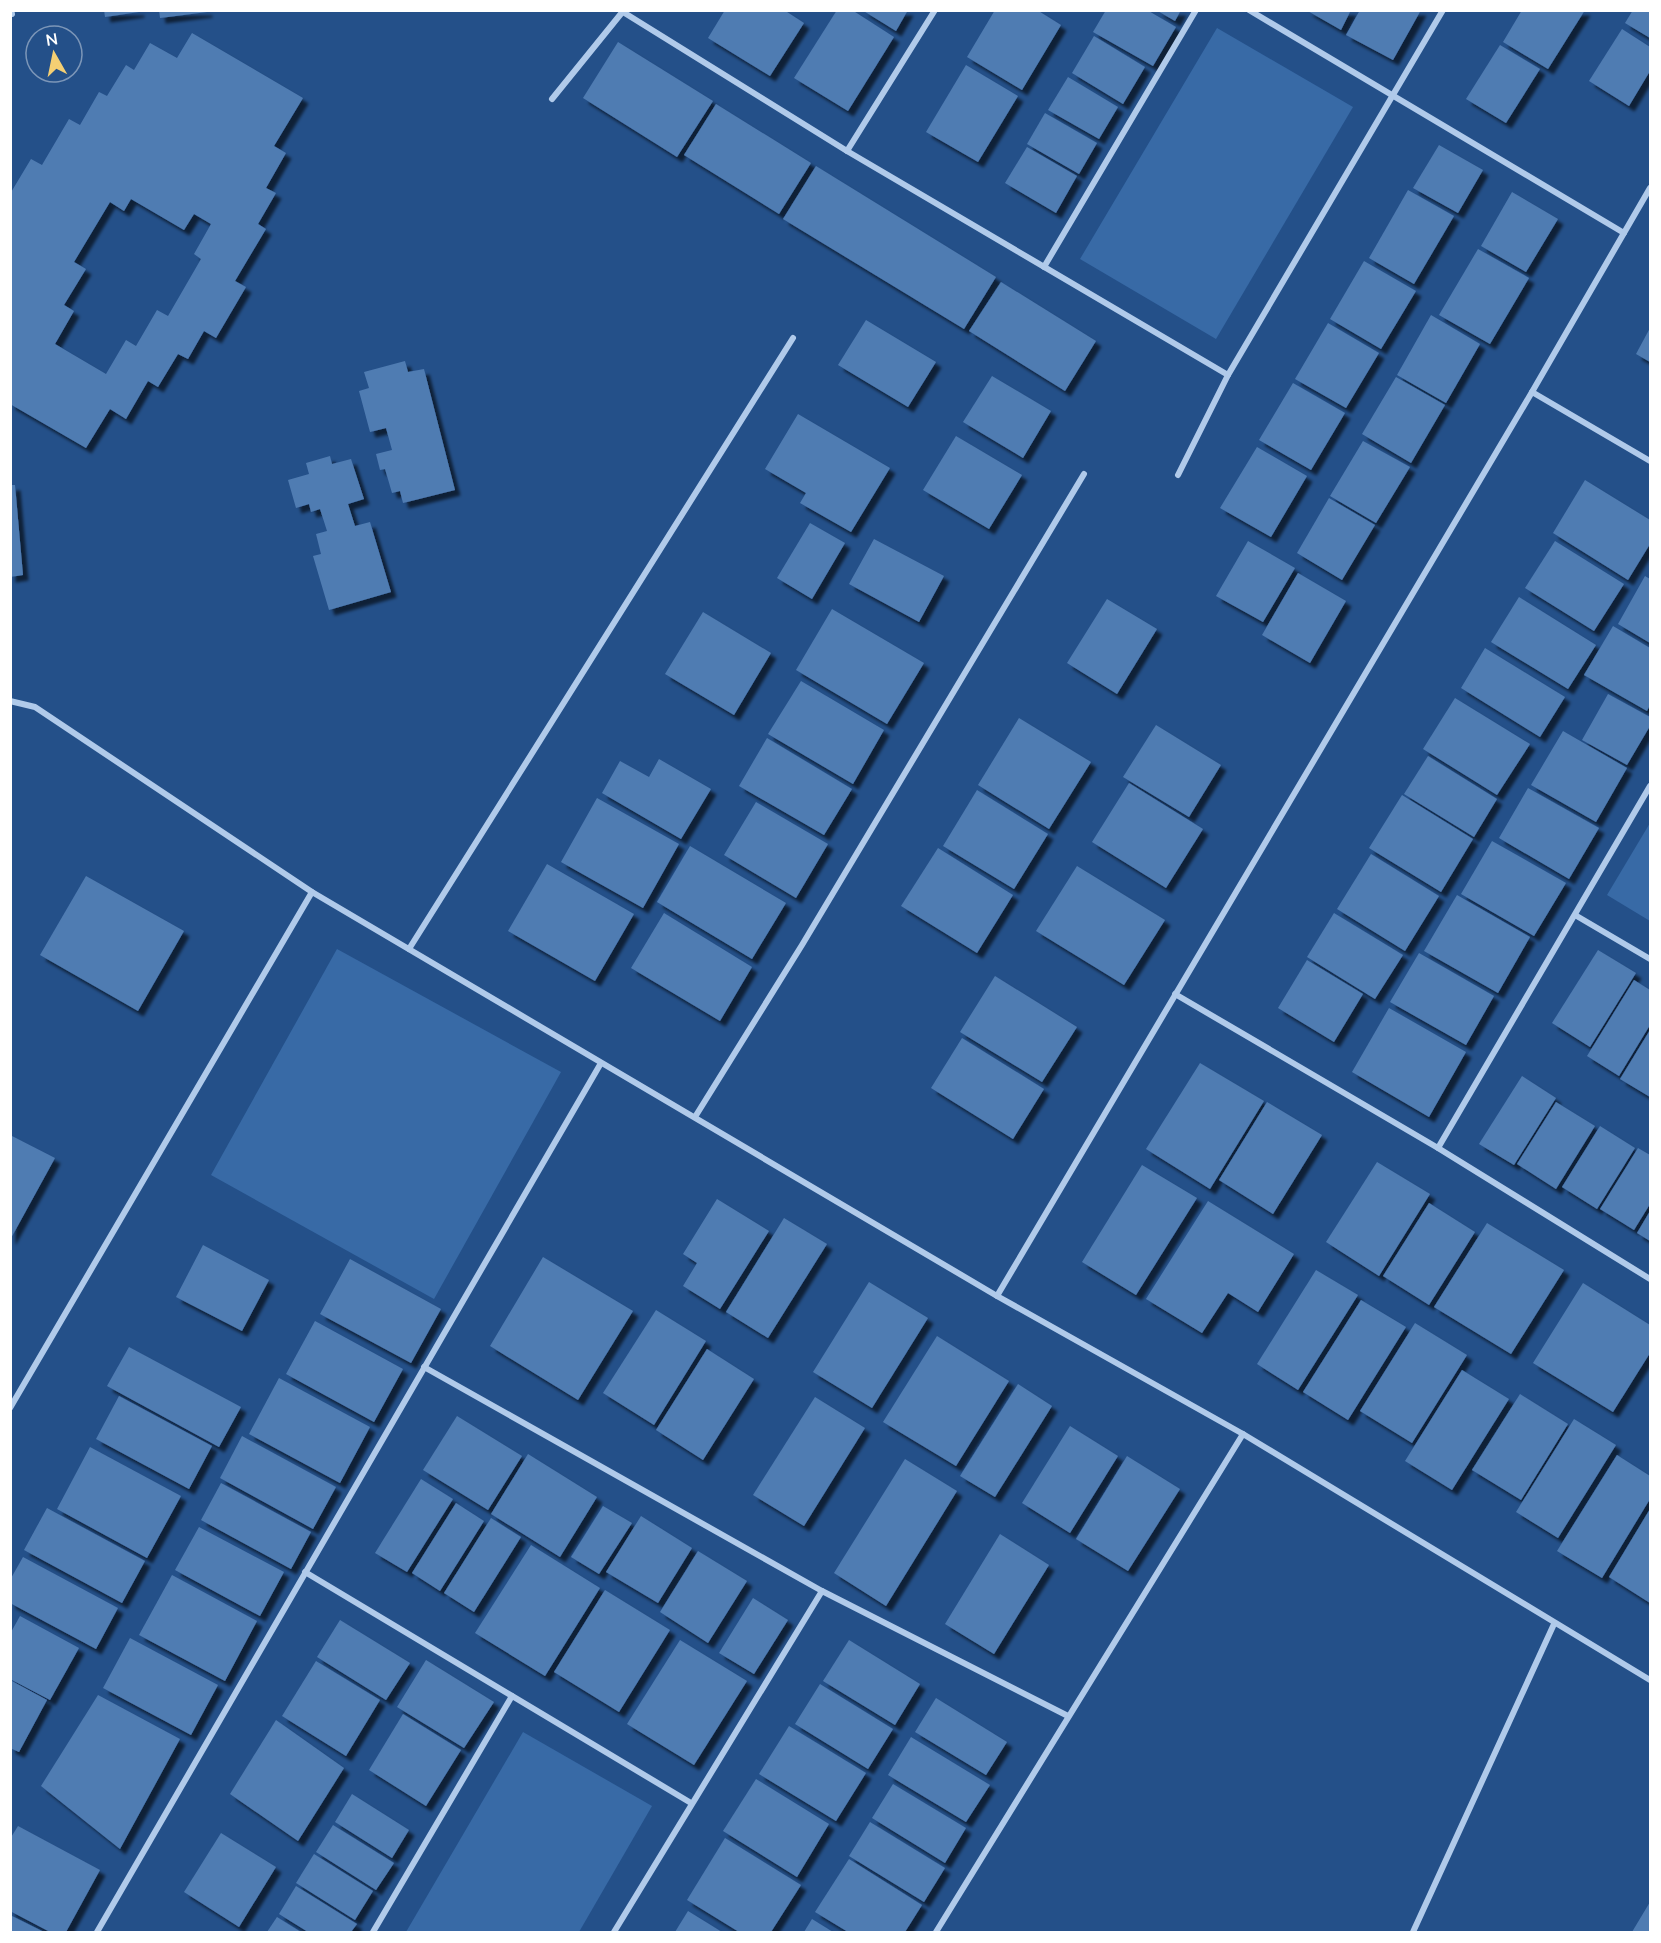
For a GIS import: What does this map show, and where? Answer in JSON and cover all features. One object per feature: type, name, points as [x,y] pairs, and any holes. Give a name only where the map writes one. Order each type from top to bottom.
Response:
[{"type":"street","points":[[847,151],[934,10]]},
{"type":"street","points":[[1044,267],[1196,10]]},
{"type":"street","points":[[1249,10],[1623,233]]},
{"type":"street","points":[[1178,475],[1228,375],[1443,10]]},
{"type":"street","points":[[552,99],[624,11],[847,151],[1228,375]]},
{"type":"street","points":[[997,1296],[1532,392],[1650,188]]},
{"type":"street","points":[[409,949],[793,338]]},
{"type":"street","points":[[1532,392],[1650,461]]},
{"type":"street","points":[[695,1117],[802,945],[1084,474]]},
{"type":"street","points":[[10,701],[34,708],[312,892],[997,1296],[1243,1434],[1650,1680]]},
{"type":"street","points":[[1438,1148],[1650,786]]},
{"type":"street","points":[[11,1407],[312,892]]},
{"type":"street","points":[[1575,915],[1650,959]]},
{"type":"street","points":[[1175,994],[1438,1148],[1650,1279]]},
{"type":"street","points":[[97,1932],[601,1063]]},
{"type":"street","points":[[424,1367],[822,1591],[1068,1716]]},
{"type":"street","points":[[936,1932],[1243,1434]]},
{"type":"street","points":[[305,1572],[692,1803]]},
{"type":"street","points":[[614,1932],[822,1591]]},
{"type":"street","points":[[1413,1932],[1554,1624]]},
{"type":"street","points":[[373,1932],[512,1696]]},
{"type":"shaded area","points":[[1217,28],[1353,107],[1216,339],[1080,259]]},
{"type":"shaded area","points":[[1650,823],[1650,921],[1607,895]]},
{"type":"shaded area","points":[[337,949],[561,1072],[434,1299],[211,1175]]},
{"type":"shaded area","points":[[523,1732],[652,1806],[579,1932],[406,1932]]},
{"type":"building","points":[[104,10],[139,10],[139,12],[105,17]]},
{"type":"building","points":[[159,10],[207,10],[207,12],[160,18]]},
{"type":"building","points":[[725,10],[784,10],[804,23],[770,76],[708,38]]},
{"type":"building","points":[[837,10],[852,10],[894,37],[848,111],[794,78]]},
{"type":"building","points":[[862,10],[908,10],[896,31]]},
{"type":"building","points":[[995,10],[1037,10],[1061,25],[1022,90],[967,57]]},
{"type":"building","points":[[1106,10],[1147,10],[1176,27],[1153,66],[1093,32]]},
{"type":"building","points":[[1156,10],[1181,10],[1175,21]]},
{"type":"building","points":[[1306,10],[1351,10],[1341,30]]},
{"type":"building","points":[[1360,10],[1421,10],[1393,60],[1346,35]]},
{"type":"building","points":[[1522,10],[1585,10],[1548,69],[1503,42]]},
{"type":"building","points":[[1633,10],[1650,10],[1650,38],[1625,23]]},
{"type":"building","points":[[1622,29],[1650,47],[1650,71],[1629,106],[1589,81]]},
{"type":"building","points":[[192,33],[303,98],[274,146],[286,153],[266,188],[276,193],[258,224],[266,229],[235,281],[246,287],[216,338],[204,331],[188,359],[178,354],[158,387],[148,381],[126,419],[110,409],[86,448],[10,404],[10,194],[31,159],[42,165],[69,119],[80,125],[99,92],[107,96],[126,65],[134,70],[150,43],[177,58]],"holes":[[[131,199],[184,230],[194,214],[211,224],[194,254],[201,259],[168,316],[157,310],[136,346],[126,340],[106,374],[55,344],[74,311],[64,305],[86,269],[74,262],[110,202],[124,211]]]},
{"type":"building","points":[[1094,36],[1145,67],[1123,104],[1072,73]]},
{"type":"building","points":[[618,42],[713,101],[677,157],[583,98]]},
{"type":"building","points":[[1500,45],[1540,69],[1506,123],[1466,99]]},
{"type":"building","points":[[966,65],[1018,96],[978,162],[926,132]]},
{"type":"building","points":[[1068,77],[1118,107],[1099,139],[1048,110]]},
{"type":"building","points":[[716,104],[811,163],[779,214],[684,155]]},
{"type":"building","points":[[1045,113],[1097,143],[1079,174],[1027,144]]},
{"type":"building","points":[[1439,145],[1483,170],[1458,213],[1413,188]]},
{"type":"building","points":[[1027,147],[1077,176],[1056,213],[1005,183]]},
{"type":"building","points":[[816,166],[996,277],[964,329],[783,219]]},
{"type":"building","points":[[1408,190],[1454,216],[1414,284],[1369,258]]},
{"type":"building","points":[[1512,192],[1558,219],[1526,272],[1481,246]]},
{"type":"building","points":[[1478,249],[1529,278],[1490,344],[1439,315]]},
{"type":"building","points":[[1364,261],[1416,291],[1381,349],[1330,319]]},
{"type":"building","points":[[1001,282],[1096,341],[1065,391],[969,331]]},
{"type":"building","points":[[1431,315],[1480,344],[1446,403],[1397,375]]},
{"type":"building","points":[[866,320],[936,362],[908,407],[838,365]]},
{"type":"building","points":[[1328,323],[1379,353],[1346,408],[1295,379]]},
{"type":"building","points":[[1650,328],[1650,362],[1636,354]]},
{"type":"building","points":[[405,361],[408,372],[424,369],[455,490],[403,503],[400,491],[392,493],[385,469],[380,470],[376,454],[392,450],[386,428],[370,432],[359,391],[369,388],[364,372]]},
{"type":"building","points":[[992,376],[1051,411],[1023,458],[963,422]]},
{"type":"building","points":[[1396,377],[1445,405],[1411,463],[1362,434]]},
{"type":"building","points":[[1293,383],[1345,413],[1311,470],[1259,440]]},
{"type":"building","points":[[798,414],[890,468],[851,532],[800,503],[806,493],[765,469]]},
{"type":"building","points":[[956,436],[1022,475],[989,529],[923,490]]},
{"type":"building","points":[[1363,441],[1410,467],[1376,523],[1330,496]]},
{"type":"building","points":[[1257,447],[1307,476],[1271,537],[1220,508]]},
{"type":"building","points":[[330,456],[332,464],[351,459],[364,499],[348,504],[355,526],[370,522],[391,592],[329,610],[313,556],[321,554],[316,534],[327,531],[320,509],[311,512],[309,504],[296,508],[288,480],[309,474],[306,463]]},
{"type":"building","points":[[1585,480],[1650,520],[1650,544],[1628,580],[1553,533]]},
{"type":"building","points":[[10,485],[15,485],[23,575],[10,577]]},
{"type":"building","points":[[1329,498],[1375,525],[1342,580],[1297,553]]},
{"type":"building","points":[[810,523],[845,543],[812,599],[777,578]]},
{"type":"building","points":[[874,539],[944,576],[919,622],[849,584]]},
{"type":"building","points":[[1248,541],[1295,568],[1263,622],[1216,596]]},
{"type":"building","points":[[1555,541],[1624,584],[1594,631],[1525,588]]},
{"type":"building","points":[[1298,573],[1346,601],[1310,663],[1262,635]]},
{"type":"building","points":[[1645,576],[1650,579],[1650,643],[1618,624]]},
{"type":"building","points":[[1519,597],[1596,645],[1568,689],[1491,642]]},
{"type":"building","points":[[1107,599],[1157,629],[1117,694],[1067,663]]},
{"type":"building","points":[[832,609],[924,663],[887,724],[796,670]]},
{"type":"building","points":[[703,612],[771,653],[734,715],[665,674]]},
{"type":"building","points":[[1613,626],[1650,648],[1650,705],[1647,711],[1584,675]]},
{"type":"building","points":[[1485,648],[1565,697],[1540,737],[1461,688]]},
{"type":"building","points":[[801,681],[884,730],[853,784],[768,734]]},
{"type":"building","points":[[1608,694],[1650,717],[1650,726],[1627,765],[1582,740]]},
{"type":"building","points":[[1455,698],[1530,744],[1497,795],[1423,749]]},
{"type":"building","points":[[1019,718],[1091,762],[1049,829],[978,785]]},
{"type":"building","points":[[1156,725],[1221,765],[1189,817],[1123,777]]},
{"type":"building","points":[[1563,731],[1627,768],[1596,822],[1531,785]]},
{"type":"building","points":[[767,738],[852,789],[824,835],[739,786]]},
{"type":"building","points":[[1428,756],[1497,799],[1474,837],[1404,794]]},
{"type":"building","points":[[659,759],[711,789],[681,839],[602,793],[620,761],[649,777]]},
{"type":"building","points":[[1129,783],[1203,829],[1166,888],[1092,842]]},
{"type":"building","points":[[1528,788],[1599,828],[1569,879],[1499,838]]},
{"type":"building","points":[[977,790],[1048,834],[1014,889],[943,846]]},
{"type":"building","points":[[1402,795],[1473,839],[1441,892],[1369,848]]},
{"type":"building","points":[[597,798],[679,844],[643,908],[561,862]]},
{"type":"building","points":[[756,802],[828,844],[796,898],[724,855]]},
{"type":"building","points":[[1492,841],[1566,883],[1534,936],[1461,894]]},
{"type":"building","points":[[690,846],[786,903],[752,959],[657,902]]},
{"type":"building","points":[[938,848],[1013,895],[977,953],[901,906]]},
{"type":"building","points":[[1371,854],[1439,896],[1405,951],[1337,909]]},
{"type":"building","points":[[547,864],[634,914],[595,981],[508,931]]},
{"type":"building","points":[[1077,866],[1165,920],[1124,985],[1036,931]]},
{"type":"building","points":[[86,876],[184,931],[138,1011],[40,955]]},
{"type":"building","points":[[1457,895],[1530,937],[1498,993],[1424,951]]},
{"type":"building","points":[[664,913],[752,967],[720,1021],[631,968]]},
{"type":"building","points":[[1334,913],[1403,955],[1375,999],[1307,957]]},
{"type":"building","points":[[1598,950],[1636,973],[1590,1047],[1552,1023]]},
{"type":"building","points":[[1419,953],[1494,996],[1466,1045],[1390,1002]]},
{"type":"building","points":[[1307,960],[1363,994],[1334,1042],[1278,1008]]},
{"type":"building","points":[[995,976],[1077,1027],[1042,1082],[960,1032]]},
{"type":"building","points":[[1634,980],[1650,990],[1650,1025],[1619,1076],[1587,1056]]},
{"type":"building","points":[[1389,1008],[1466,1052],[1429,1117],[1352,1072]]},
{"type":"building","points":[[1650,1030],[1650,1097],[1620,1079]]},
{"type":"building","points":[[962,1038],[1044,1089],[1013,1139],[931,1088]]},
{"type":"building","points":[[1200,1063],[1264,1101],[1210,1189],[1146,1149]]},
{"type":"building","points":[[1522,1076],[1556,1098],[1514,1165],[1479,1144]]},
{"type":"building","points":[[1267,1102],[1322,1135],[1273,1214],[1219,1180]]},
{"type":"building","points":[[1556,1102],[1595,1126],[1556,1189],[1517,1164]]},
{"type":"building","points":[[1600,1126],[1635,1148],[1597,1209],[1562,1187]]},
{"type":"building","points":[[10,1135],[55,1158],[10,1240]]},
{"type":"building","points":[[1638,1148],[1650,1155],[1650,1204],[1634,1230],[1600,1209]]},
{"type":"building","points":[[1377,1162],[1430,1194],[1379,1276],[1326,1242]]},
{"type":"building","points":[[1142,1165],[1197,1198],[1136,1295],[1082,1262]]},
{"type":"building","points":[[717,1199],[769,1231],[720,1309],[683,1286],[697,1263],[683,1254]]},
{"type":"building","points":[[1208,1201],[1294,1254],[1258,1312],[1228,1293],[1202,1333],[1146,1299]]},
{"type":"building","points":[[1429,1203],[1475,1232],[1429,1305],[1383,1276]]},
{"type":"building","points":[[1650,1211],[1650,1241],[1637,1233]]},
{"type":"building","points":[[784,1218],[827,1244],[768,1338],[726,1312]]},
{"type":"building","points":[[1487,1223],[1564,1270],[1511,1354],[1434,1307]]},
{"type":"building","points":[[203,1245],[269,1280],[242,1331],[176,1297]]},
{"type":"building","points":[[543,1257],[633,1311],[578,1400],[490,1346]]},
{"type":"building","points":[[350,1259],[441,1309],[411,1363],[320,1314]]},
{"type":"building","points":[[1316,1270],[1358,1295],[1298,1390],[1257,1364]]},
{"type":"building","points":[[869,1282],[928,1318],[872,1408],[813,1372]]},
{"type":"building","points":[[1583,1283],[1650,1325],[1650,1353],[1613,1412],[1533,1363]]},
{"type":"building","points":[[1361,1300],[1406,1327],[1348,1420],[1303,1392]]},
{"type":"building","points":[[656,1310],[706,1341],[654,1425],[603,1393]]},
{"type":"building","points":[[315,1321],[403,1369],[374,1422],[286,1374]]},
{"type":"building","points":[[1415,1323],[1467,1355],[1412,1443],[1360,1411]]},
{"type":"building","points":[[937,1336],[1009,1381],[956,1466],[883,1422]]},
{"type":"building","points":[[129,1347],[241,1407],[219,1447],[107,1386]]},
{"type":"building","points":[[707,1349],[754,1379],[703,1460],[656,1430]]},
{"type":"building","points":[[1462,1370],[1509,1399],[1452,1490],[1405,1461]]},
{"type":"building","points":[[279,1378],[370,1427],[340,1483],[249,1434]]},
{"type":"building","points":[[1018,1384],[1052,1406],[995,1497],[960,1476]]},
{"type":"building","points":[[1520,1394],[1568,1424],[1521,1500],[1472,1470]]},
{"type":"building","points":[[119,1396],[212,1446],[189,1489],[96,1439]]},
{"type":"building","points":[[815,1397],[865,1428],[804,1526],[753,1495]]},
{"type":"building","points":[[457,1416],[522,1456],[488,1510],[423,1470]]},
{"type":"building","points":[[1574,1419],[1616,1445],[1558,1538],[1516,1512]]},
{"type":"building","points":[[1070,1426],[1118,1456],[1070,1533],[1022,1503]]},
{"type":"building","points":[[242,1436],[336,1487],[313,1529],[220,1478]]},
{"type":"building","points":[[90,1447],[181,1496],[147,1558],[57,1509]]},
{"type":"building","points":[[528,1454],[597,1497],[560,1557],[491,1514]]},
{"type":"building","points":[[1617,1455],[1650,1476],[1650,1499],[1602,1578],[1557,1551]]},
{"type":"building","points":[[1127,1456],[1180,1489],[1128,1571],[1076,1539]]},
{"type":"building","points":[[905,1459],[957,1491],[886,1606],[834,1573]]},
{"type":"building","points":[[421,1479],[453,1499],[407,1572],[375,1553]]},
{"type":"building","points":[[221,1483],[311,1532],[291,1569],[201,1520]]},
{"type":"building","points":[[456,1503],[484,1521],[440,1591],[412,1573]]},
{"type":"building","points":[[603,1506],[632,1523],[599,1574],[571,1557]]},
{"type":"building","points":[[47,1508],[145,1561],[122,1603],[24,1550]]},
{"type":"building","points":[[1650,1509],[1650,1603],[1609,1577]]},
{"type":"building","points":[[641,1516],[692,1548],[658,1603],[606,1572]]},
{"type":"building","points":[[491,1518],[521,1537],[474,1612],[444,1593]]},
{"type":"building","points":[[199,1527],[284,1572],[260,1616],[175,1570]]},
{"type":"building","points":[[1000,1534],[1049,1565],[994,1654],[945,1624]]},
{"type":"building","points":[[531,1545],[600,1588],[545,1676],[475,1633]]},
{"type":"building","points":[[698,1551],[747,1581],[708,1643],[660,1612]]},
{"type":"building","points":[[23,1557],[118,1608],[96,1649],[10,1603],[10,1580]]},
{"type":"building","points":[[172,1575],[257,1621],[225,1681],[139,1635]]},
{"type":"building","points":[[605,1590],[670,1630],[619,1712],[554,1672]]},
{"type":"building","points":[[753,1598],[788,1620],[754,1674],[719,1653]]},
{"type":"building","points":[[20,1616],[79,1648],[50,1700],[10,1679],[10,1634]]},
{"type":"building","points":[[340,1620],[410,1663],[386,1700],[317,1657]]},
{"type":"building","points":[[130,1638],[218,1685],[191,1735],[103,1688]]},
{"type":"building","points":[[680,1640],[747,1681],[694,1765],[627,1724]]},
{"type":"building","points":[[849,1640],[920,1684],[895,1725],[823,1681]]},
{"type":"building","points":[[426,1660],[494,1702],[464,1748],[397,1707]]},
{"type":"building","points":[[316,1661],[380,1700],[346,1756],[282,1716]]},
{"type":"building","points":[[10,1680],[47,1700],[19,1752],[10,1748]]},
{"type":"building","points":[[820,1684],[893,1729],[868,1769],[795,1724]]},
{"type":"building","points":[[98,1695],[180,1739],[120,1849],[41,1786]]},
{"type":"building","points":[[936,1698],[1007,1742],[986,1775],[915,1732]]},
{"type":"building","points":[[403,1714],[461,1750],[426,1806],[369,1770]]},
{"type":"building","points":[[276,1720],[344,1768],[298,1841],[230,1794]]},
{"type":"building","points":[[789,1726],[866,1773],[836,1821],[759,1774]]},
{"type":"building","points":[[911,1737],[990,1785],[966,1822],[888,1775]]},
{"type":"building","points":[[756,1779],[829,1824],[797,1877],[723,1831]]},
{"type":"building","points":[[893,1784],[966,1828],[945,1863],[872,1818]]},
{"type":"building","points":[[352,1794],[409,1830],[392,1858],[335,1822]]},
{"type":"building","points":[[870,1822],[945,1868],[924,1902],[849,1856]]},
{"type":"building","points":[[333,1825],[394,1863],[376,1890],[316,1852]]},
{"type":"building","points":[[18,1826],[100,1870],[66,1932],[50,1932],[10,1911],[10,1839]]},
{"type":"building","points":[[221,1833],[276,1867],[239,1927],[184,1892]]},
{"type":"building","points":[[725,1838],[801,1885],[771,1932],[739,1932],[687,1900]]},
{"type":"building","points":[[314,1854],[373,1891],[355,1920],[296,1883]]},
{"type":"building","points":[[849,1859],[922,1905],[905,1932],[848,1932],[815,1912]]},
{"type":"building","points":[[296,1886],[357,1924],[351,1932],[308,1932],[279,1914]]},
{"type":"building","points":[[1650,1902],[1650,1932],[1632,1932]]},
{"type":"building","points":[[688,1911],[722,1932],[675,1932]]},
{"type":"building","points":[[10,1915],[44,1932],[10,1932]]},
{"type":"building","points":[[277,1917],[301,1932],[267,1932]]},
{"type":"building","points":[[812,1919],[833,1932],[804,1932]]}]
